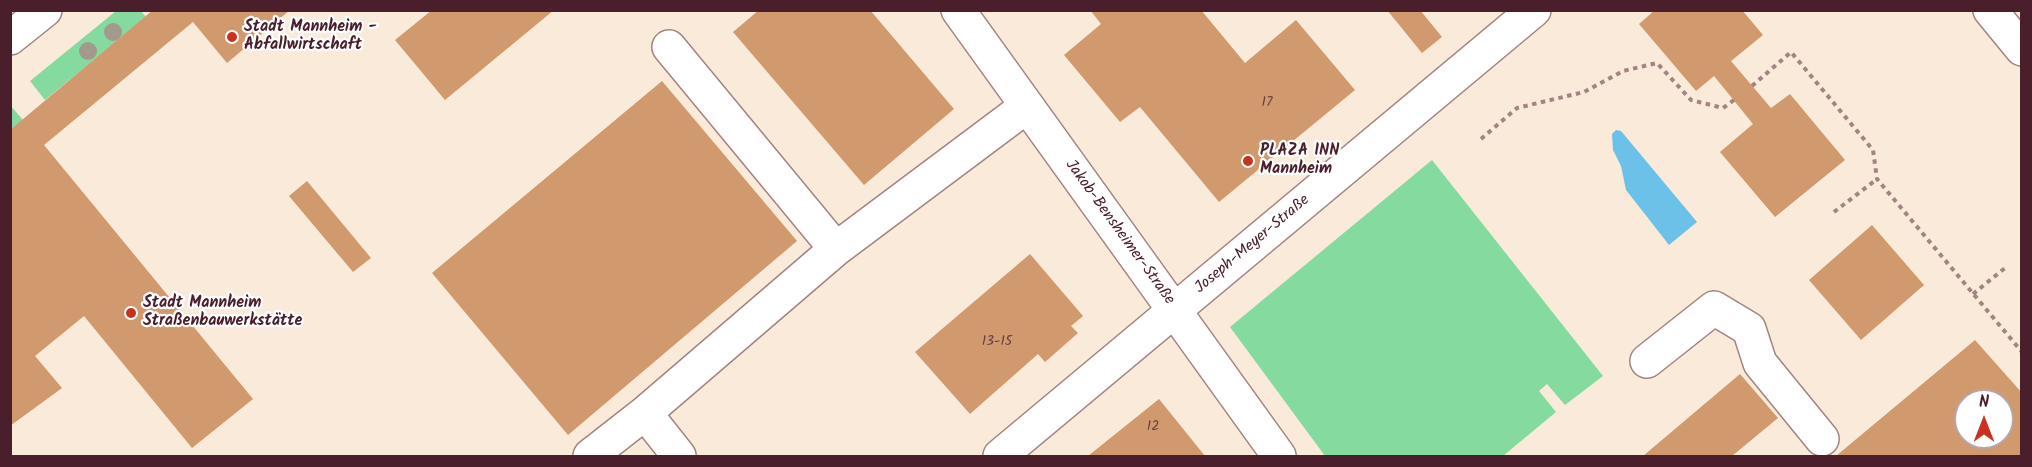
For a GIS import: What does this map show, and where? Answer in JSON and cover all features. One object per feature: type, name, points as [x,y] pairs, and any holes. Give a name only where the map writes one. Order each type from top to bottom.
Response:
[{"type":"street","points":[[10,38],[45,10]]},
{"type":"street","name":"Jakob-Bensheimer-Straße","points":[[958,10],[1279,456]]},
{"type":"street","name":"Joseph-Meyer-Straße","points":[[1000,456],[1534,10]]},
{"type":"street","points":[[1990,10],[2022,49]]},
{"type":"street","points":[[669,46],[836,249]]},
{"type":"street","points":[[590,456],[645,413],[836,249],[1027,106]]},
{"type":"street","points":[[1647,361],[1714,308],[1749,329],[1760,363],[1822,439]]},
{"type":"street","points":[[645,413],[679,456]]},
{"type":"path","points":[[1752,86],[1791,52],[1873,150],[1877,179],[2022,352]]},
{"type":"path","points":[[1481,139],[1518,108],[1584,92],[1623,71],[1657,63],[1691,100],[1723,108],[1734,100]]},
{"type":"path","points":[[1834,212],[1877,179]]},
{"type":"path","points":[[1973,294],[2005,268]]},
{"type":"green space","points":[[116,11],[141,11],[146,17],[45,100],[30,81]]},
{"type":"green space","points":[[10,105],[23,120],[10,130]]},
{"type":"green space","points":[[1432,160],[1603,376],[1565,405],[1547,384],[1539,391],[1556,412],[1503,456],[1325,456],[1230,327]]},
{"type":"water","points":[[1616,130],[1621,131],[1697,222],[1669,245],[1626,190],[1621,166],[1613,150],[1612,134]]},
{"type":"building","name":"Stadt Mannheim Straßenbauwerkstätte","points":[[153,10],[290,10],[227,63],[193,22],[44,145],[253,399],[192,448],[84,316],[35,356],[62,388],[10,426],[10,130]]},
{"type":"building","points":[[432,10],[554,10],[445,100],[395,40]]},
{"type":"building","points":[[759,10],[870,10],[954,109],[864,185],[733,32]]},
{"type":"building","points":[[1090,10],[1201,10],[1245,63],[1296,20],[1355,90],[1219,202],[1140,107],[1120,122],[1064,55],[1101,24]]},
{"type":"building","points":[[1387,10],[1420,10],[1442,37],[1422,53]]},
{"type":"building","points":[[1655,10],[1742,10],[1763,35],[1731,61],[1771,108],[1790,94],[1845,160],[1775,217],[1720,152],[1753,124],[1714,76],[1696,91],[1639,24]]},
{"type":"building","points":[[662,81],[797,241],[568,435],[432,273]]},
{"type":"building","points":[[307,181],[371,258],[353,272],[289,196]]},
{"type":"building","points":[[1872,225],[1924,285],[1861,340],[1809,280]]},
{"type":"building","points":[[1030,254],[1083,316],[1071,326],[1078,333],[1045,362],[1038,354],[970,414],[915,352]]},
{"type":"building","points":[[1975,340],[2022,393],[2022,456],[1836,456]]},
{"type":"building","points":[[1740,374],[1778,418],[1732,456],[1643,456]]},
{"type":"building","points":[[1159,399],[1205,456],[1088,456]]},
{"type":"place","name":"Stadt Mannheim - Abfallwirtschaft","points":[[232,37]]},
{"type":"place","name":"PLAZA INN Mannheim","points":[[1248,161]]},
{"type":"place","name":"Stadt Mannheim Straßenbauwerkstätte","points":[[131,313]]}]
